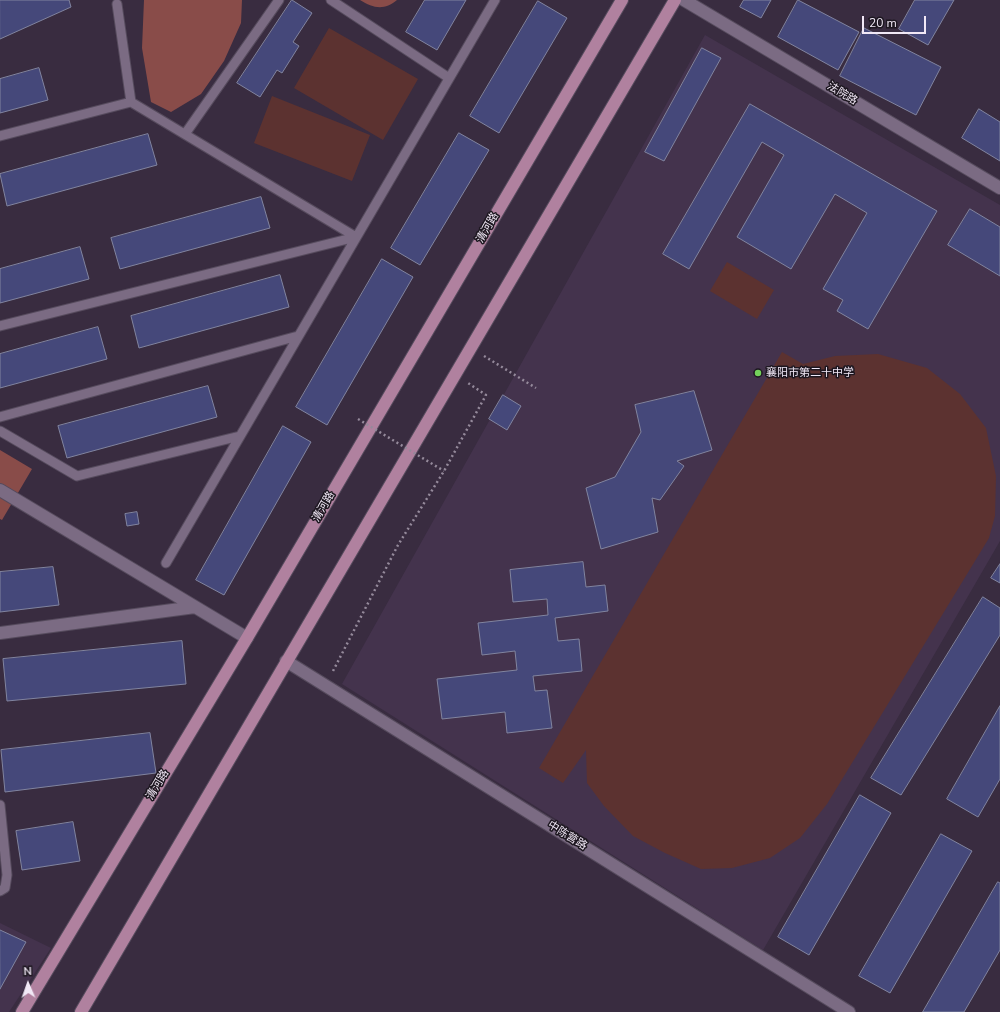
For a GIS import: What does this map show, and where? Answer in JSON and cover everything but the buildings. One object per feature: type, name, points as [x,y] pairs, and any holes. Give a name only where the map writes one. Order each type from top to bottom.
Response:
[{"type":"main road","name":"清河路","points":[[22,1012],[247,638],[622,0]]},
{"type":"main road","points":[[81,1012],[286,660],[675,0]]},
{"type":"street","name":"法院路","points":[[684,0],[1000,188]]},
{"type":"street","points":[[0,490],[247,638]]},
{"type":"street","points":[[0,633],[195,607]]},
{"type":"street","name":"中陈营路","points":[[286,660],[849,1012]]},
{"type":"lane","points":[[185,134],[279,0]]},
{"type":"lane","points":[[330,0],[449,78]]},
{"type":"lane","points":[[166,563],[495,0]]},
{"type":"lane","points":[[117,4],[131,102]]},
{"type":"lane","points":[[0,136],[131,102],[356,237]]},
{"type":"lane","points":[[0,326],[356,237]]},
{"type":"lane","points":[[0,417],[298,336]]},
{"type":"lane","points":[[0,431],[77,476],[240,436]]},
{"type":"lane","points":[[0,804],[7,875],[5,888],[0,891]]},
{"type":"path","points":[[470,348],[536,388]]},
{"type":"path","points":[[325,685],[398,545],[444,471],[486,396]]},
{"type":"path","points":[[358,419],[444,471]]},
{"type":"shaded area","points":[[144,0],[242,0],[241,23],[224,61],[201,94],[171,112],[151,102],[142,48]]},
{"type":"shaded area","points":[[360,0],[397,0],[388,6],[378,7],[369,5]]},
{"type":"shaded area","points":[[329,28],[418,79],[383,140],[294,88]]},
{"type":"shaded area","name":"襄阳市第二十中学","points":[[705,35],[1000,205],[1000,541],[763,950],[342,684]]},
{"type":"shaded area","points":[[272,96],[370,135],[352,181],[254,143]]},
{"type":"shaded area","points":[[727,262],[774,290],[757,319],[710,291]]},
{"type":"shaded area","points":[[782,352],[803,364],[835,356],[878,354],[927,368],[960,394],[986,428],[996,476],[995,516],[989,538],[827,804],[800,838],[770,858],[732,868],[701,869],[665,853],[633,836],[604,806],[587,783],[586,750],[563,783],[539,768]]},
{"type":"shaded area","points":[[0,450],[32,469],[2,520],[0,519]]},
{"type":"shaded area","points":[[0,923],[51,948],[9,1012],[0,1012]]},
{"type":"place","name":"襄阳市第二十中学","points":[[758,373]]}]
